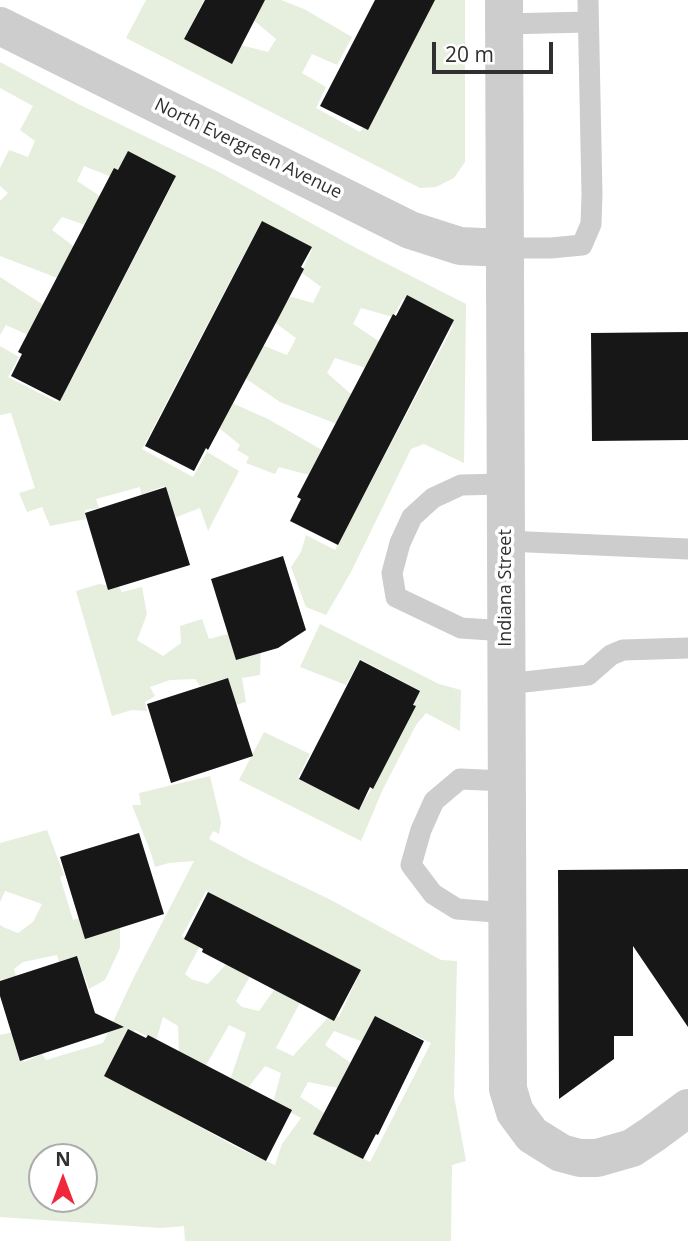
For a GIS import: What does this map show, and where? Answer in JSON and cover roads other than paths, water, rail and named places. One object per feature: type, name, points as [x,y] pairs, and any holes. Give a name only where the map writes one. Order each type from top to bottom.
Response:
[{"type":"street","name":"Indiana Street","points":[[504,12],[508,1089],[515,1112],[532,1135],[561,1153],[580,1158],[597,1158],[632,1148],[688,1108]]},
{"type":"street","name":"North Evergreen Avenue","points":[[0,26],[410,230],[460,246],[504,248]]},
{"type":"lane","points":[[504,248],[582,245],[591,224],[588,0]]},
{"type":"lane","points":[[504,12],[589,22]]},
{"type":"lane","points":[[505,484],[461,485],[433,498],[412,517],[400,543],[392,573],[396,597],[461,628],[506,631]]},
{"type":"lane","points":[[506,541],[688,549]]},
{"type":"lane","points":[[506,684],[588,675],[611,655],[623,650],[688,648]]},
{"type":"lane","points":[[506,781],[460,779],[434,802],[421,830],[411,865],[433,894],[457,909],[507,913]]}]
